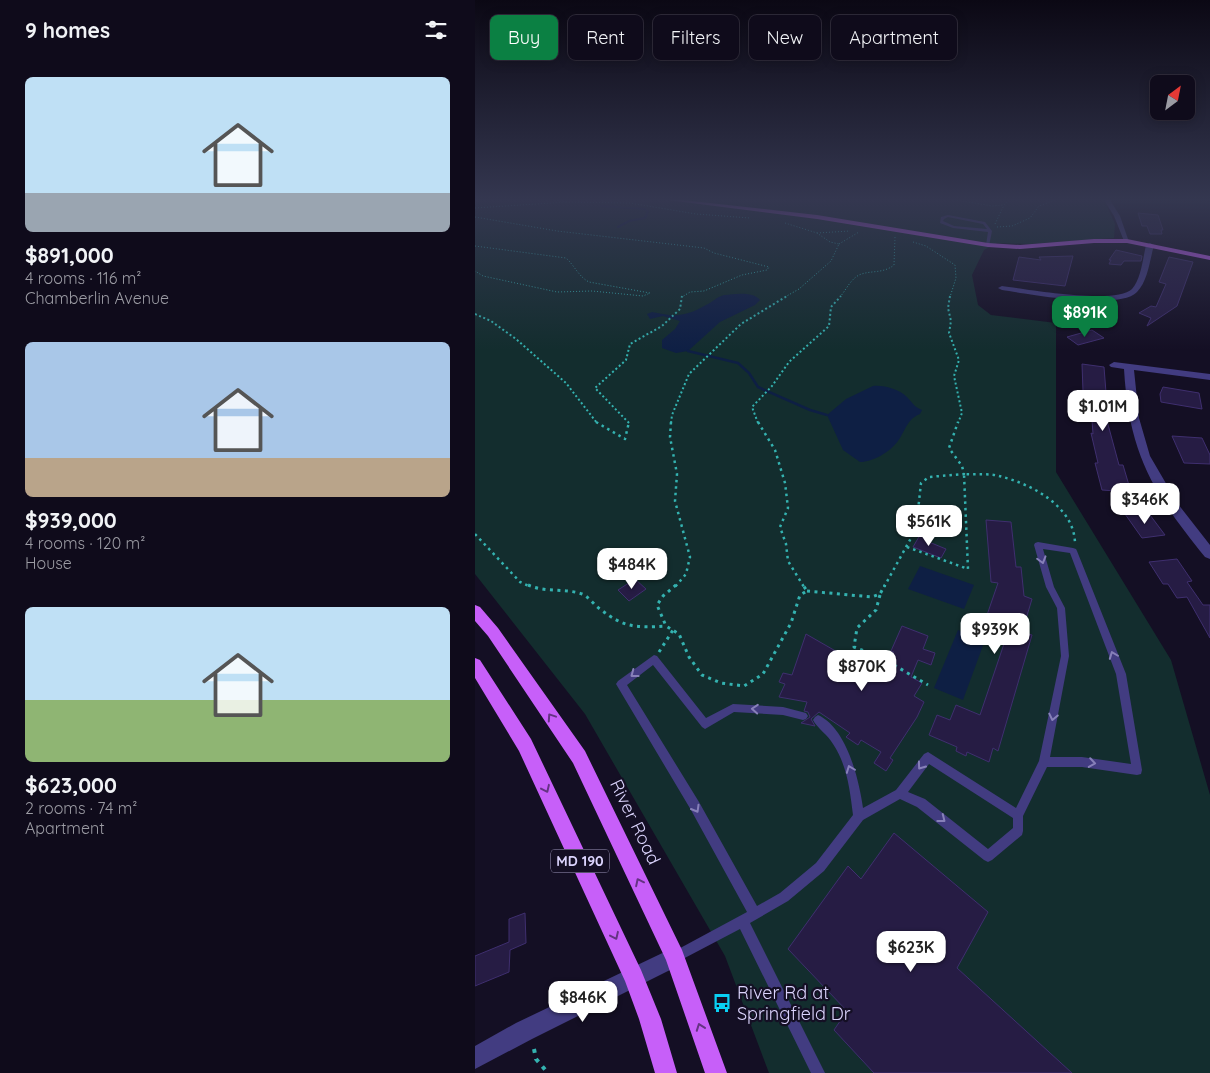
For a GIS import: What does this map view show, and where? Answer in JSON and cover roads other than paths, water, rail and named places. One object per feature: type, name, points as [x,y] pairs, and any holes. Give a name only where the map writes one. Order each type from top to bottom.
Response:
[{"type":"main road","points":[[1173,250],[1210,258]]},
{"type":"main road","name":"River Road","points":[[475,611],[493,632],[579,757],[675,957],[716,1073]]},
{"type":"main road","name":"MD 190","points":[[475,665],[525,745],[634,977],[650,1019],[666,1073]]},
{"type":"street","points":[[1002,288],[1104,300],[1129,296],[1135,290],[1148,250]]},
{"type":"street","points":[[1114,365],[1210,377]]},
{"type":"street","points":[[1129,368],[1134,419],[1147,461],[1181,520],[1210,554]]},
{"type":"street","points":[[475,1058],[524,1031],[675,957]]},
{"type":"lane","points":[[900,794],[921,803],[988,856],[1018,830],[1018,815],[1044,762],[1065,656],[1061,608],[1050,586],[1038,545],[1073,551],[1121,674],[1137,770],[1082,762],[1044,762]]},
{"type":"lane","points":[[755,914],[695,806],[621,684],[655,659],[705,724],[733,708],[783,711],[803,716]]},
{"type":"lane","points":[[817,720],[840,745],[853,774],[859,816]]},
{"type":"lane","points":[[675,957],[742,922],[784,897],[820,867],[859,816],[900,794],[928,757],[1018,815]]},
{"type":"lane","points":[[742,922],[818,1073]]},
{"type":"water","points":[[748,294],[760,300],[755,305],[720,322],[688,351],[676,353],[662,348],[662,340],[675,329],[680,321],[663,316],[650,319],[647,314],[652,312],[667,315],[686,314],[724,295]]},
{"type":"water","points":[[873,386],[891,388],[903,394],[922,410],[920,414],[909,422],[891,449],[881,456],[860,462],[843,450],[827,415],[846,399]]},
{"type":"water","points":[[920,566],[974,585],[964,609],[908,589]]},
{"type":"water","points":[[958,630],[985,640],[963,700],[934,688]]},
{"type":"waterway","points":[[688,351],[738,363],[749,373],[758,387],[810,410],[827,415]]},
{"type":"place","name":"River Rd at Springfield Dr","points":[[722,1003]]}]
